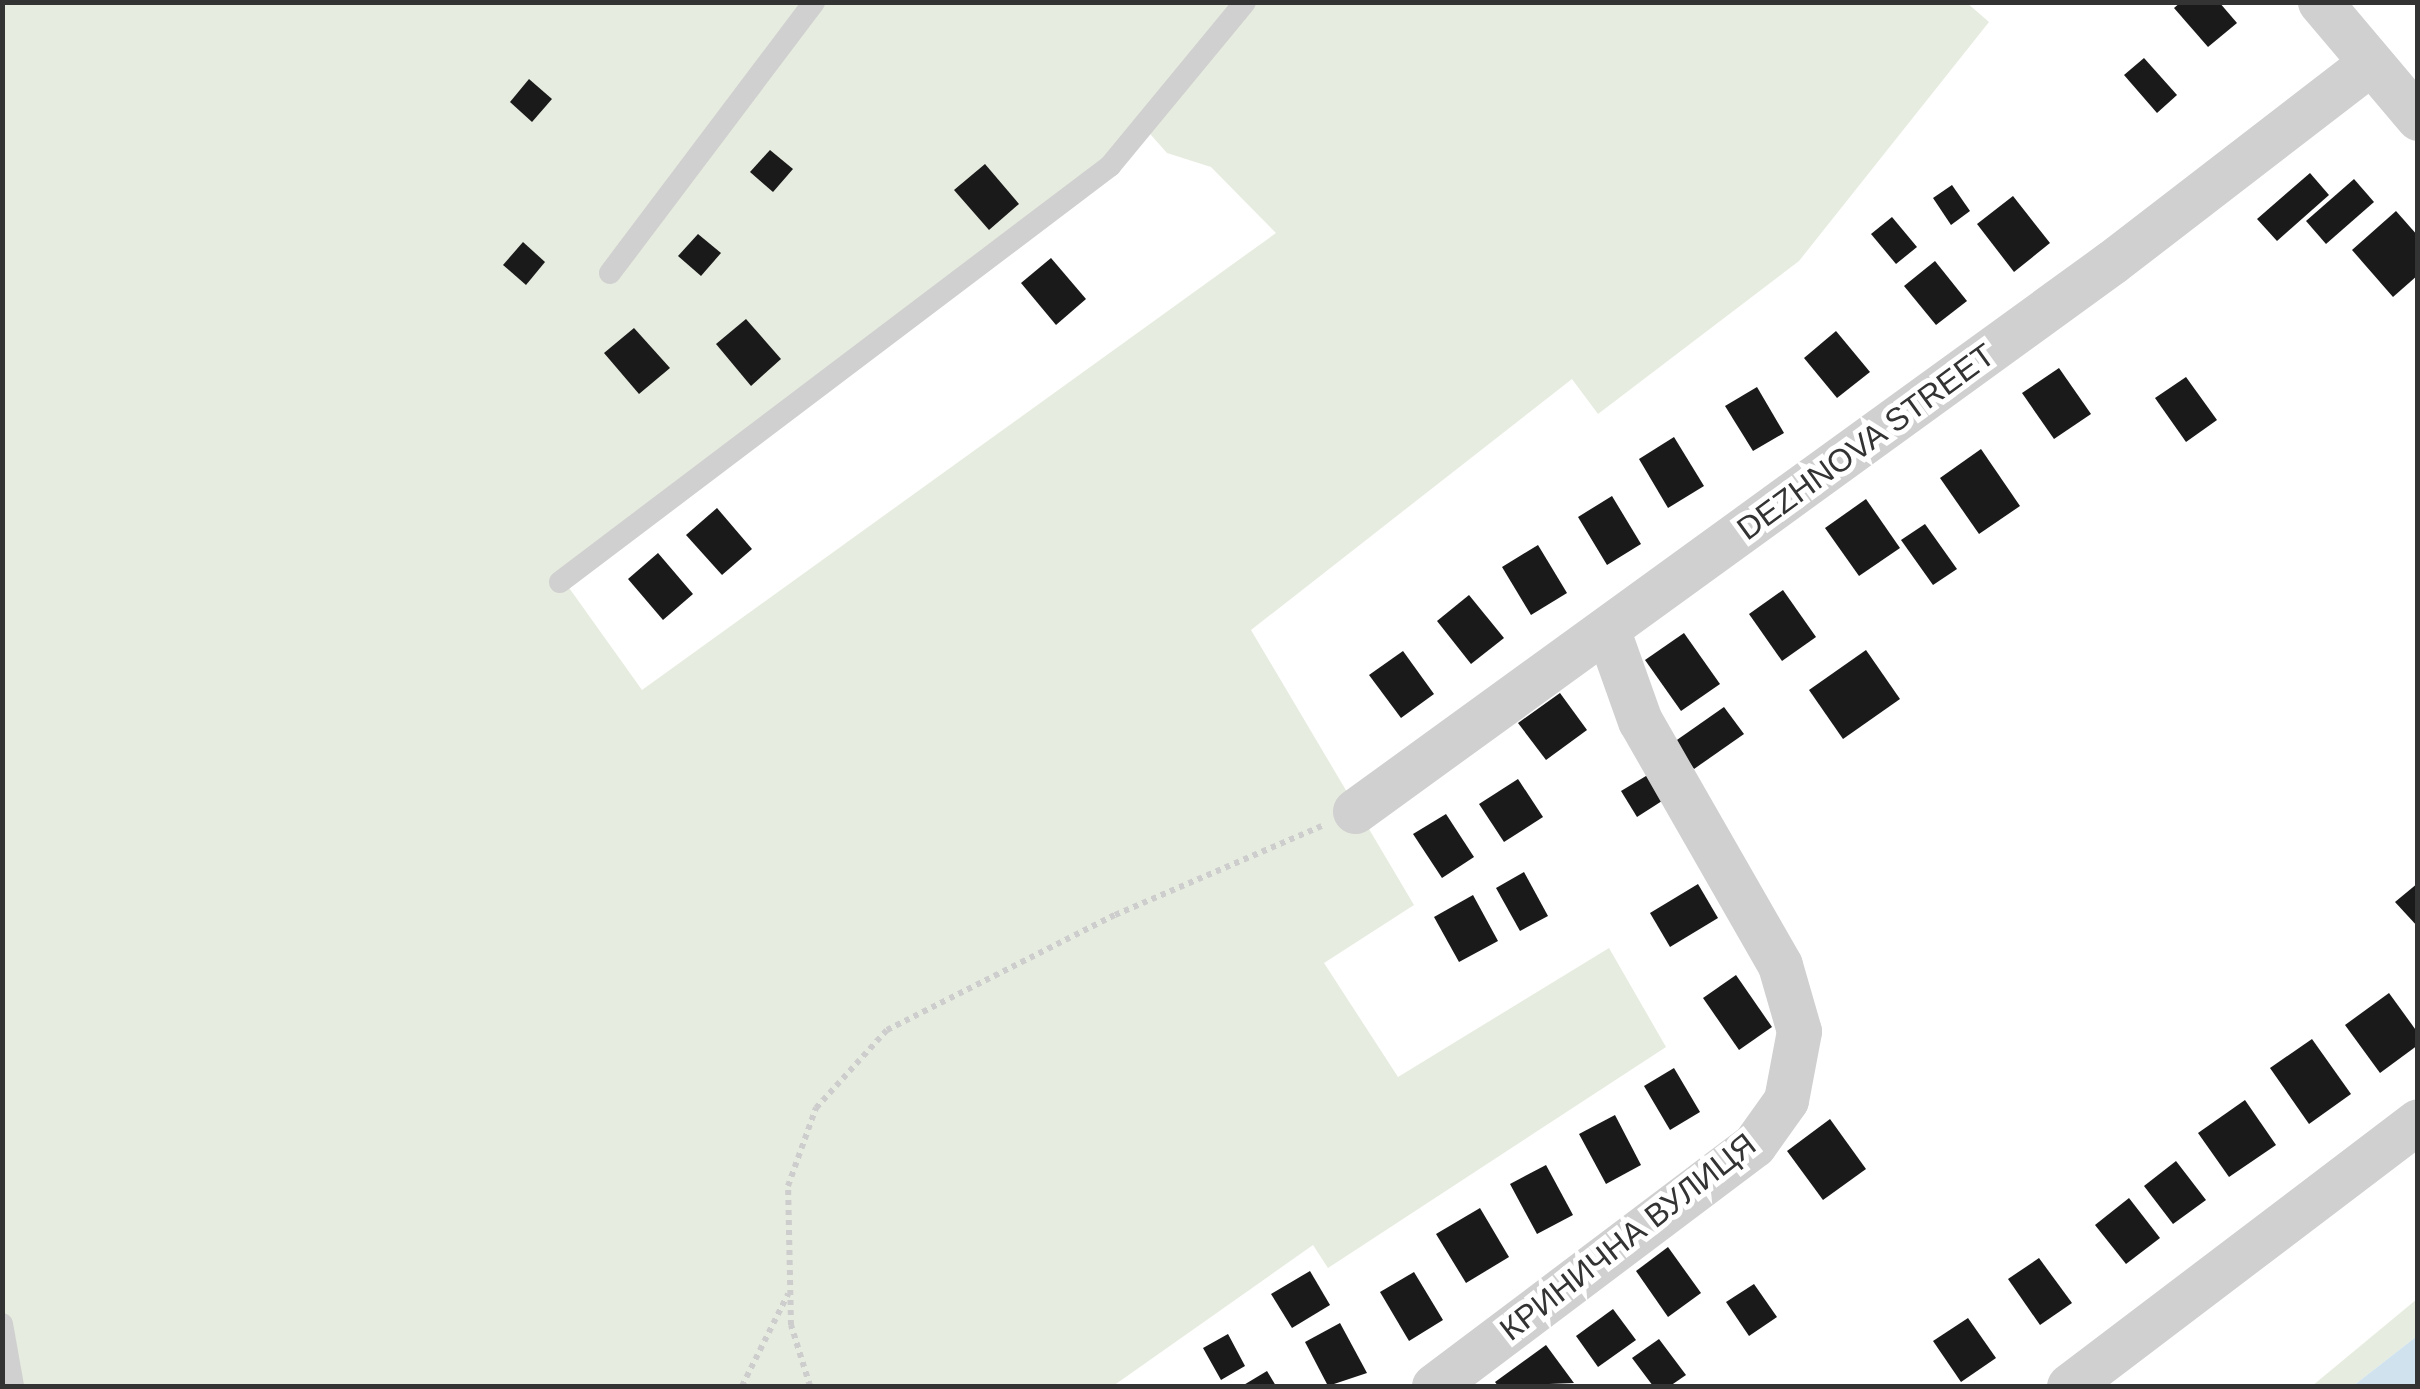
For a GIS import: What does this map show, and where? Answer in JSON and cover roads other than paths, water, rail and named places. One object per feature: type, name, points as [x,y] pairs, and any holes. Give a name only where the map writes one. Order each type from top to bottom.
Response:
[{"type":"street","points":[[2320,2],[2418,118]]},
{"type":"street","name":"DEZHNOVA STREET","points":[[1355,811],[1608,632],[2112,262],[2369,64]]},
{"type":"street","name":"КРИНИЧНА ВУЛИЦЯ","points":[[1434,1386],[1754,1145],[1786,1100],[1799,1031],[1780,965],[1640,721],[1608,632]]},
{"type":"street","points":[[2069,1386],[2418,1121]]},
{"type":"lane","points":[[560,582],[1110,166],[1245,2]]},
{"type":"lane","points":[[610,274],[801,8]]},
{"type":"lane","points":[[2,1324],[13,1386]]},
{"type":"water","points":[[2417,1336],[2417,1386],[2353,1386]]}]
